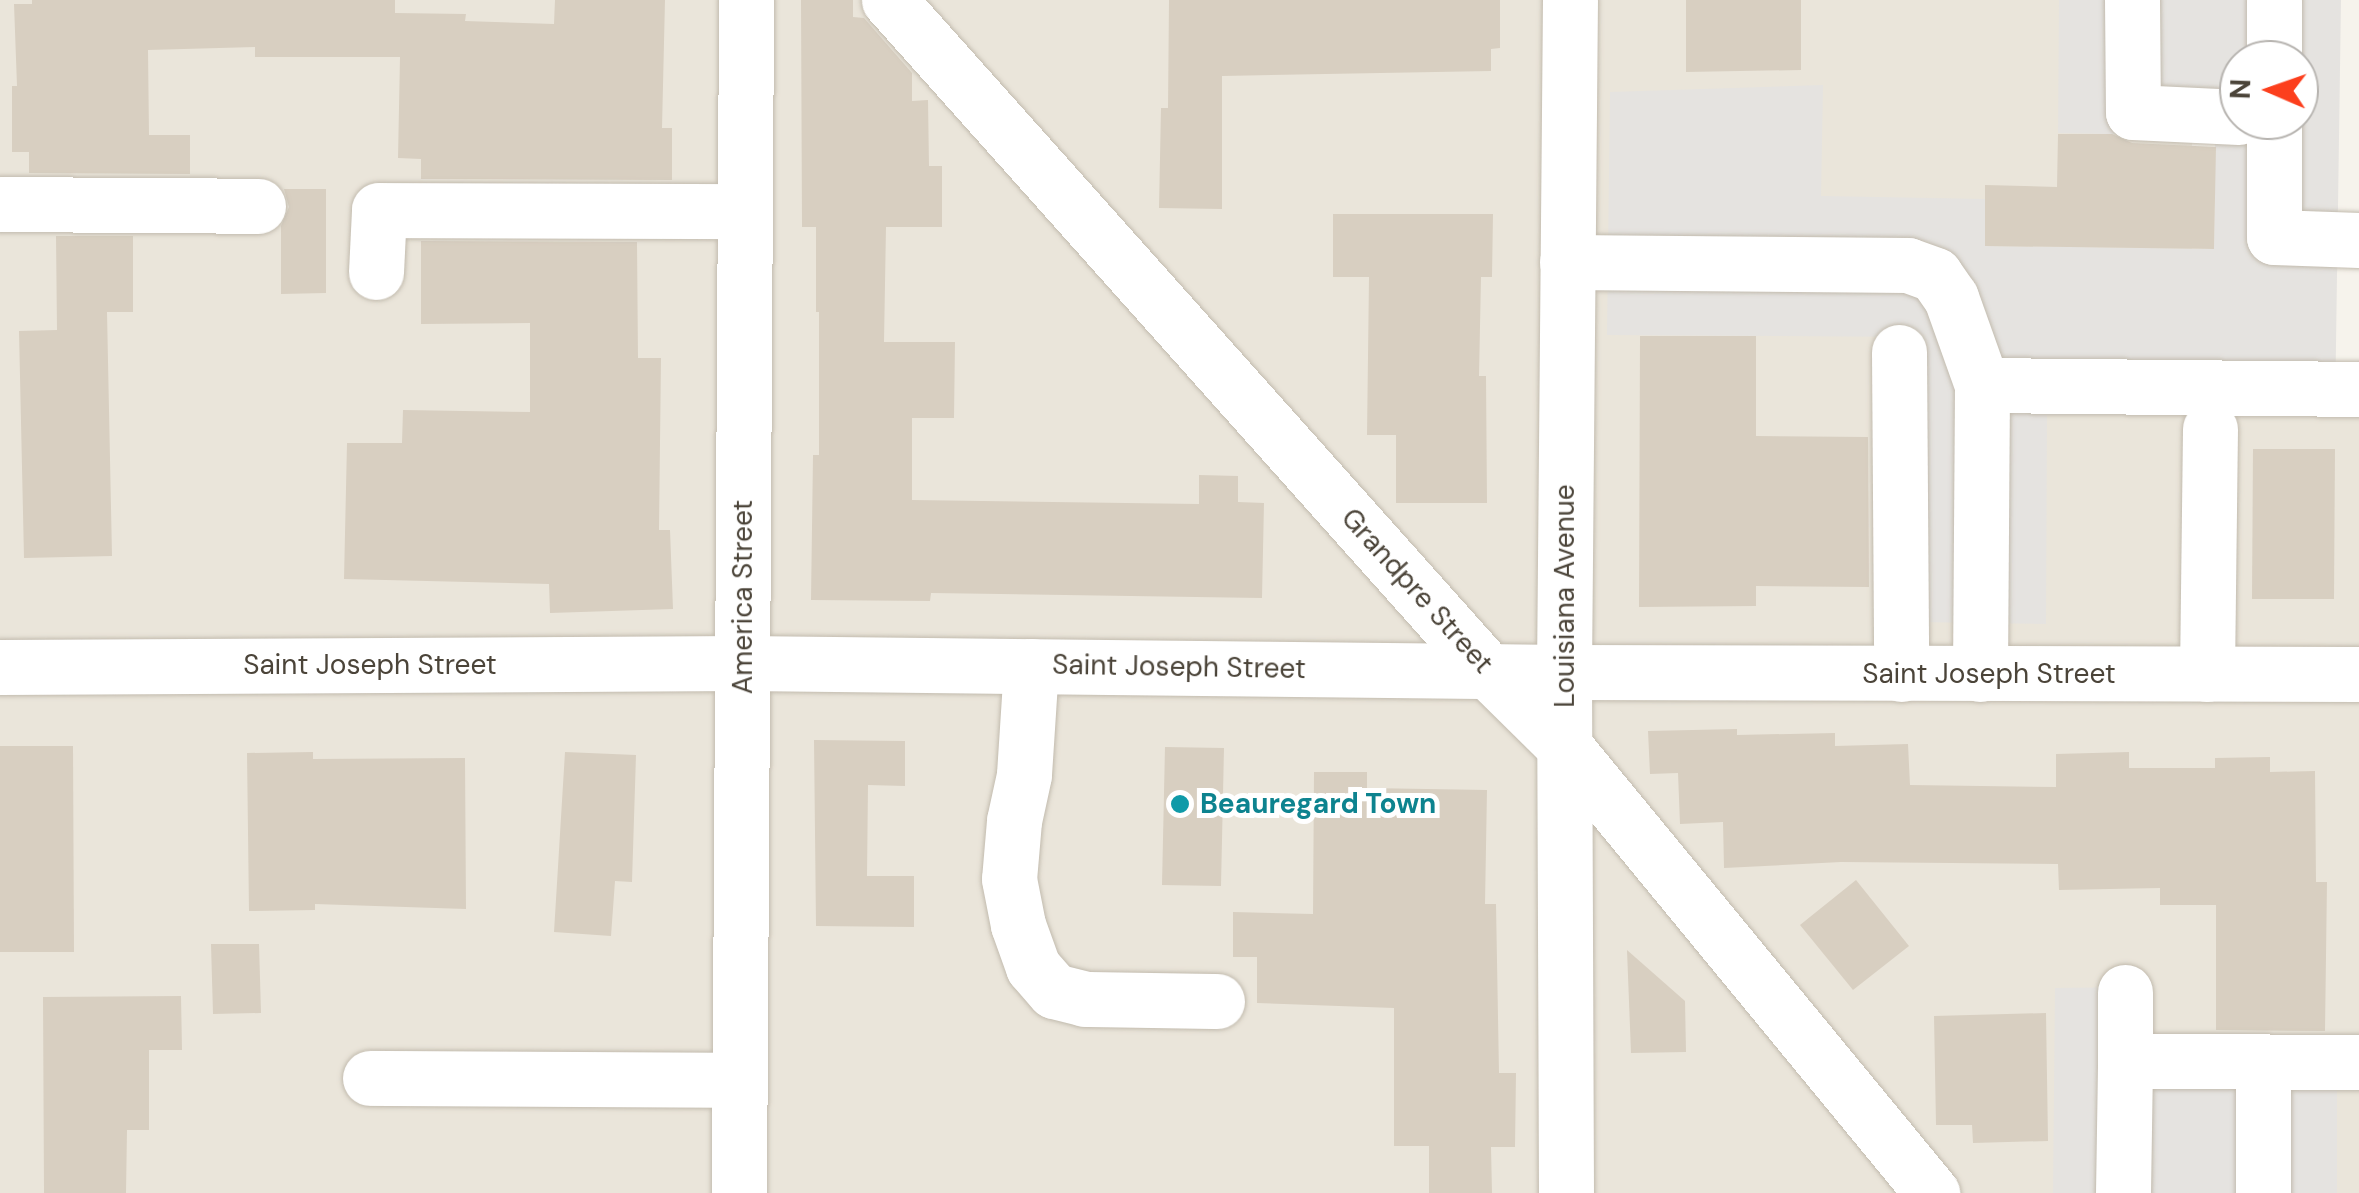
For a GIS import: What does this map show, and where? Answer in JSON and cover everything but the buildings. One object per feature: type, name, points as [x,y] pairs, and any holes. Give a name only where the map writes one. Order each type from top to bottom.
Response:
[{"type":"street","name":"America Street","points":[[739,1193],[746,0]]},
{"type":"street","name":"Grandpre Street","points":[[889,0],[1488,671],[1565,747],[1932,1193]]},
{"type":"street","name":"Louisiana Avenue","points":[[1566,1193],[1564,672],[1570,0]]},
{"type":"street","points":[[2132,0],[2133,112],[2219,115]]},
{"type":"street","points":[[2274,0],[2274,40]]},
{"type":"street","points":[[2274,140],[2274,237],[2359,240]]},
{"type":"street","points":[[0,204],[258,206]]},
{"type":"street","points":[[376,272],[379,210],[745,211]]},
{"type":"street","points":[[1567,262],[1908,265],[1935,274],[1950,298],[1982,385],[1980,674]]},
{"type":"street","points":[[1900,352],[1901,674]]},
{"type":"street","points":[[1982,385],[2359,390]]},
{"type":"street","points":[[2208,674],[2210,429]]},
{"type":"street","name":"Saint Joseph Street","points":[[0,668],[743,662],[1564,672],[2359,674]]},
{"type":"street","points":[[1030,666],[1026,760],[1014,822],[1010,878],[1018,925],[1033,967],[1054,991],[1085,999],[1217,1001]]},
{"type":"street","points":[[2124,1193],[2126,992]]},
{"type":"street","points":[[2125,1061],[2359,1062]]},
{"type":"street","points":[[2263,1062],[2263,1193]]},
{"type":"street","points":[[370,1078],[740,1080]]},
{"type":"shaded area","name":"Beauregard Town","points":[[0,0],[2192,0],[2192,411],[2359,415],[2359,1193],[0,1193]]},
{"type":"shaded area","points":[[2059,0],[2341,0],[2335,414],[2047,415],[2046,624],[1914,622],[1921,337],[1607,335],[1610,92],[1823,85],[1821,196],[1985,199],[1986,246],[2214,249],[2215,136],[2058,133]]},
{"type":"shaded area","points":[[2141,987],[2147,1052],[2337,1049],[2337,1193],[2053,1193],[2055,988]]},
{"type":"place","name":"Beauregard Town","points":[[1180,804]]}]
